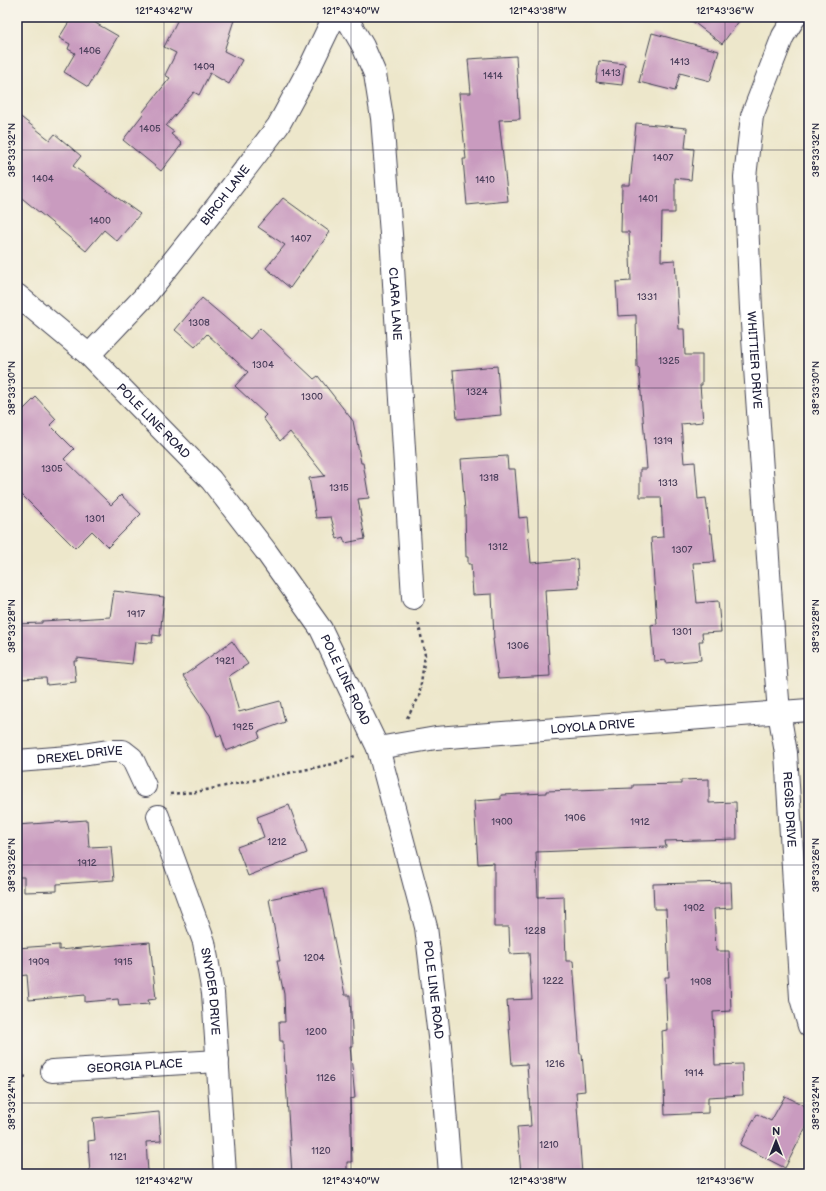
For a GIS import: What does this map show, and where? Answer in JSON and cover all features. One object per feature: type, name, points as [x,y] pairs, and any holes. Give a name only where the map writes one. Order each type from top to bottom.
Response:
[{"type":"street","name":"BIRCH LANE","points":[[89,355],[146,295],[278,126],[311,65],[334,17]]},
{"type":"street","name":"CLARA LANE","points":[[346,17],[363,46],[375,74],[382,118],[391,234],[413,598]]},
{"type":"street","name":"WHITTIER DRIVE","points":[[780,712],[775,667],[750,310],[745,177],[752,116],[783,36],[795,17]]},
{"type":"street","name":"POLE LINE ROAD","points":[[17,295],[89,355],[211,480],[266,550],[321,629],[378,748],[426,927],[440,1045],[450,1174]]},
{"type":"street","name":"LOYOLA DRIVE","points":[[378,748],[436,738],[809,710]]},
{"type":"street","name":"REGIS DRIVE","points":[[780,712],[786,753],[801,998],[809,1026]]},
{"type":"street","name":"DREXEL DRIVE","points":[[17,761],[69,757],[108,751],[124,751],[132,758],[145,786]]},
{"type":"street","name":"SNYDER DRIVE","points":[[158,816],[204,942],[213,993],[225,1174]]},
{"type":"street","name":"GEORGIA PLACE","points":[[52,1071],[218,1061]]},
{"type":"path","points":[[405,720],[419,697],[425,655],[413,598]]},
{"type":"path","points":[[165,794],[196,792],[333,764],[378,748]]},
{"type":"building","points":[[72,17],[85,17],[118,36],[88,87],[64,72],[75,53],[68,49],[70,44],[59,38]]},
{"type":"building","points":[[179,17],[235,17],[224,51],[242,60],[229,84],[210,73],[199,95],[194,92],[166,126],[174,132],[171,134],[182,144],[161,171],[123,140],[170,78],[165,75],[176,53],[164,47]]},
{"type":"building","points":[[687,17],[742,17],[722,44]]},
{"type":"building","points":[[652,33],[719,51],[710,81],[680,73],[675,91],[639,82]]},
{"type":"building","points":[[516,56],[520,119],[499,120],[508,201],[467,205],[463,159],[466,159],[459,93],[471,93],[468,59]]},
{"type":"building","points":[[599,61],[625,64],[622,85],[596,82]]},
{"type":"building","points":[[17,114],[50,140],[55,134],[81,156],[73,166],[140,214],[117,241],[104,230],[86,251],[17,194]]},
{"type":"building","points":[[636,123],[687,128],[685,148],[694,149],[691,180],[675,178],[675,213],[662,213],[661,261],[675,260],[679,329],[684,329],[685,355],[702,355],[702,385],[700,385],[703,422],[681,424],[684,463],[695,462],[698,499],[706,498],[715,562],[693,563],[697,603],[718,601],[721,632],[702,633],[703,641],[699,641],[701,660],[666,663],[666,660],[654,661],[651,625],[657,624],[651,538],[663,537],[661,497],[640,497],[640,469],[647,469],[639,368],[637,368],[636,315],[618,316],[616,282],[631,281],[629,232],[621,232],[622,185],[630,185]]},
{"type":"building","points":[[283,198],[330,232],[290,288],[266,268],[285,245],[258,227]]},
{"type":"building","points":[[202,298],[250,339],[260,328],[314,379],[318,376],[353,421],[361,463],[363,463],[369,498],[358,499],[365,539],[345,543],[343,537],[337,539],[331,517],[316,518],[309,478],[325,476],[290,432],[280,441],[263,418],[266,415],[235,386],[248,372],[207,334],[195,347],[175,330]]},
{"type":"building","points":[[497,366],[501,415],[457,419],[453,370]]},
{"type":"building","points":[[36,397],[56,419],[50,425],[74,449],[64,459],[111,505],[121,495],[141,514],[108,547],[92,531],[75,548],[17,490],[17,416]]},
{"type":"building","points":[[507,456],[508,469],[515,469],[519,518],[527,517],[531,563],[577,559],[579,588],[545,590],[550,676],[498,679],[493,639],[492,594],[473,595],[471,564],[468,564],[468,557],[466,557],[465,511],[461,459]]},
{"type":"building","points":[[114,591],[164,597],[160,636],[153,635],[152,643],[135,642],[132,664],[77,658],[77,661],[74,661],[76,682],[47,685],[46,678],[17,679],[17,624],[110,617]]},
{"type":"building","points":[[232,641],[248,664],[229,676],[239,712],[280,701],[285,722],[258,732],[260,738],[226,751],[221,735],[217,736],[210,715],[183,676]]},
{"type":"building","points":[[709,779],[709,803],[736,802],[737,839],[665,841],[666,847],[536,852],[538,897],[564,896],[566,961],[573,961],[580,1054],[582,1054],[585,1091],[576,1092],[582,1174],[521,1174],[517,1127],[531,1126],[527,1064],[512,1065],[507,1000],[532,999],[529,953],[510,954],[509,927],[494,927],[494,863],[478,864],[474,801],[501,799],[501,795],[546,793],[546,791],[633,788],[633,785],[681,784],[681,780]]},
{"type":"building","points":[[289,805],[307,853],[248,876],[237,847],[264,837],[257,817]]},
{"type":"building","points":[[87,820],[89,847],[111,846],[114,880],[57,884],[57,891],[24,892],[24,877],[17,877],[17,825]]},
{"type":"building","points":[[731,882],[732,908],[714,909],[716,951],[729,951],[731,1011],[713,1012],[715,1065],[742,1064],[743,1095],[708,1097],[708,1113],[665,1115],[662,1031],[667,1030],[665,977],[669,977],[666,909],[654,909],[653,884]]},
{"type":"building","points":[[324,888],[345,995],[350,995],[353,1046],[350,1046],[355,1098],[350,1099],[352,1162],[347,1162],[347,1174],[292,1174],[284,1050],[283,1041],[280,1041],[279,1022],[285,1022],[284,994],[277,961],[280,961],[269,899]]},
{"type":"building","points":[[150,942],[156,999],[148,1000],[149,1004],[119,1006],[118,999],[85,1002],[85,995],[29,1000],[27,975],[17,976],[17,948],[59,945],[59,950]]},
{"type":"building","points":[[785,1096],[809,1108],[809,1121],[785,1168],[740,1145],[757,1114],[771,1121]]},
{"type":"building","points":[[159,1112],[161,1141],[146,1142],[148,1172],[90,1174],[88,1141],[95,1140],[93,1118]]}]
